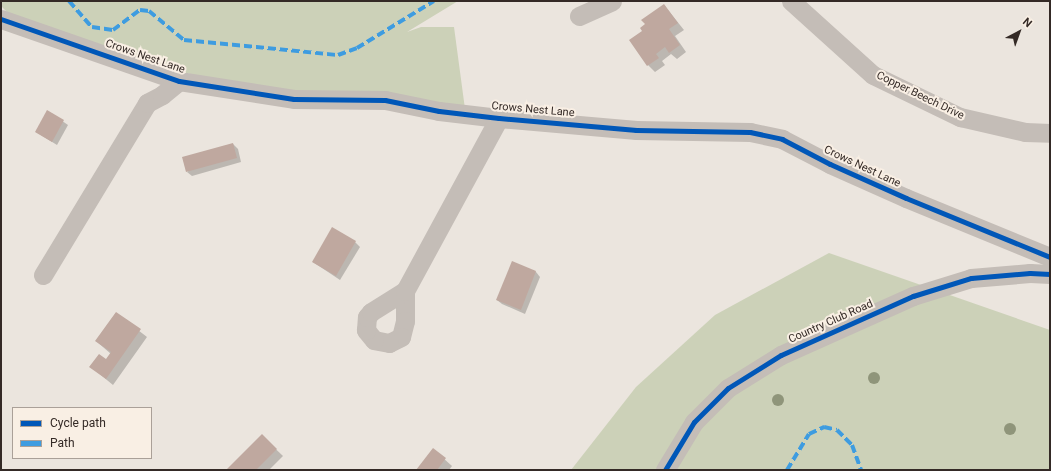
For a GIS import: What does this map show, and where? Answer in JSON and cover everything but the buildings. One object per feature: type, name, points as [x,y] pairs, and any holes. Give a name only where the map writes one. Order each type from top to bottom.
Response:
[{"type":"street","points":[[579,16],[612,1]]},
{"type":"street","name":"Copper Beech Drive","points":[[791,1],[814,24],[873,75],[960,117],[1025,132],[1050,133]]},
{"type":"street","name":"Crows Nest Lane","points":[[1,19],[179,81],[294,100],[385,100],[439,110],[499,118],[636,130],[750,132],[782,139],[830,164],[906,198],[1050,257]]},
{"type":"street","name":"Crows Nest Lane","points":[[43,275],[147,103],[162,95],[179,81]]},
{"type":"street","name":"Crows Nest Lane","points":[[405,291],[499,118]]},
{"type":"street","name":"Country Club Road","points":[[665,470],[694,422],[728,388],[781,355],[913,296],[971,278],[1030,273],[1050,274]]},
{"type":"green space","points":[[1,1],[458,1],[407,32],[421,27],[454,27],[465,109],[275,95],[102,52],[22,27],[1,6]]},
{"type":"green space","points":[[829,253],[1050,330],[1050,470],[571,470],[636,387],[715,315]]},
{"type":"marked path","points":[[69,1],[92,27],[113,30],[140,10],[149,11],[184,40],[338,55],[357,48],[434,1]]},
{"type":"marked path","points":[[787,470],[809,434],[824,427],[837,430],[852,445],[861,470]]},
{"type":"cycle path","points":[[1,19],[179,81],[294,99],[385,100],[439,111],[499,118],[636,130],[750,132],[782,139],[830,164],[906,198],[1050,257]]},
{"type":"cycle path","points":[[665,470],[694,422],[728,388],[781,355],[913,296],[971,278],[1030,273],[1050,274]]}]
